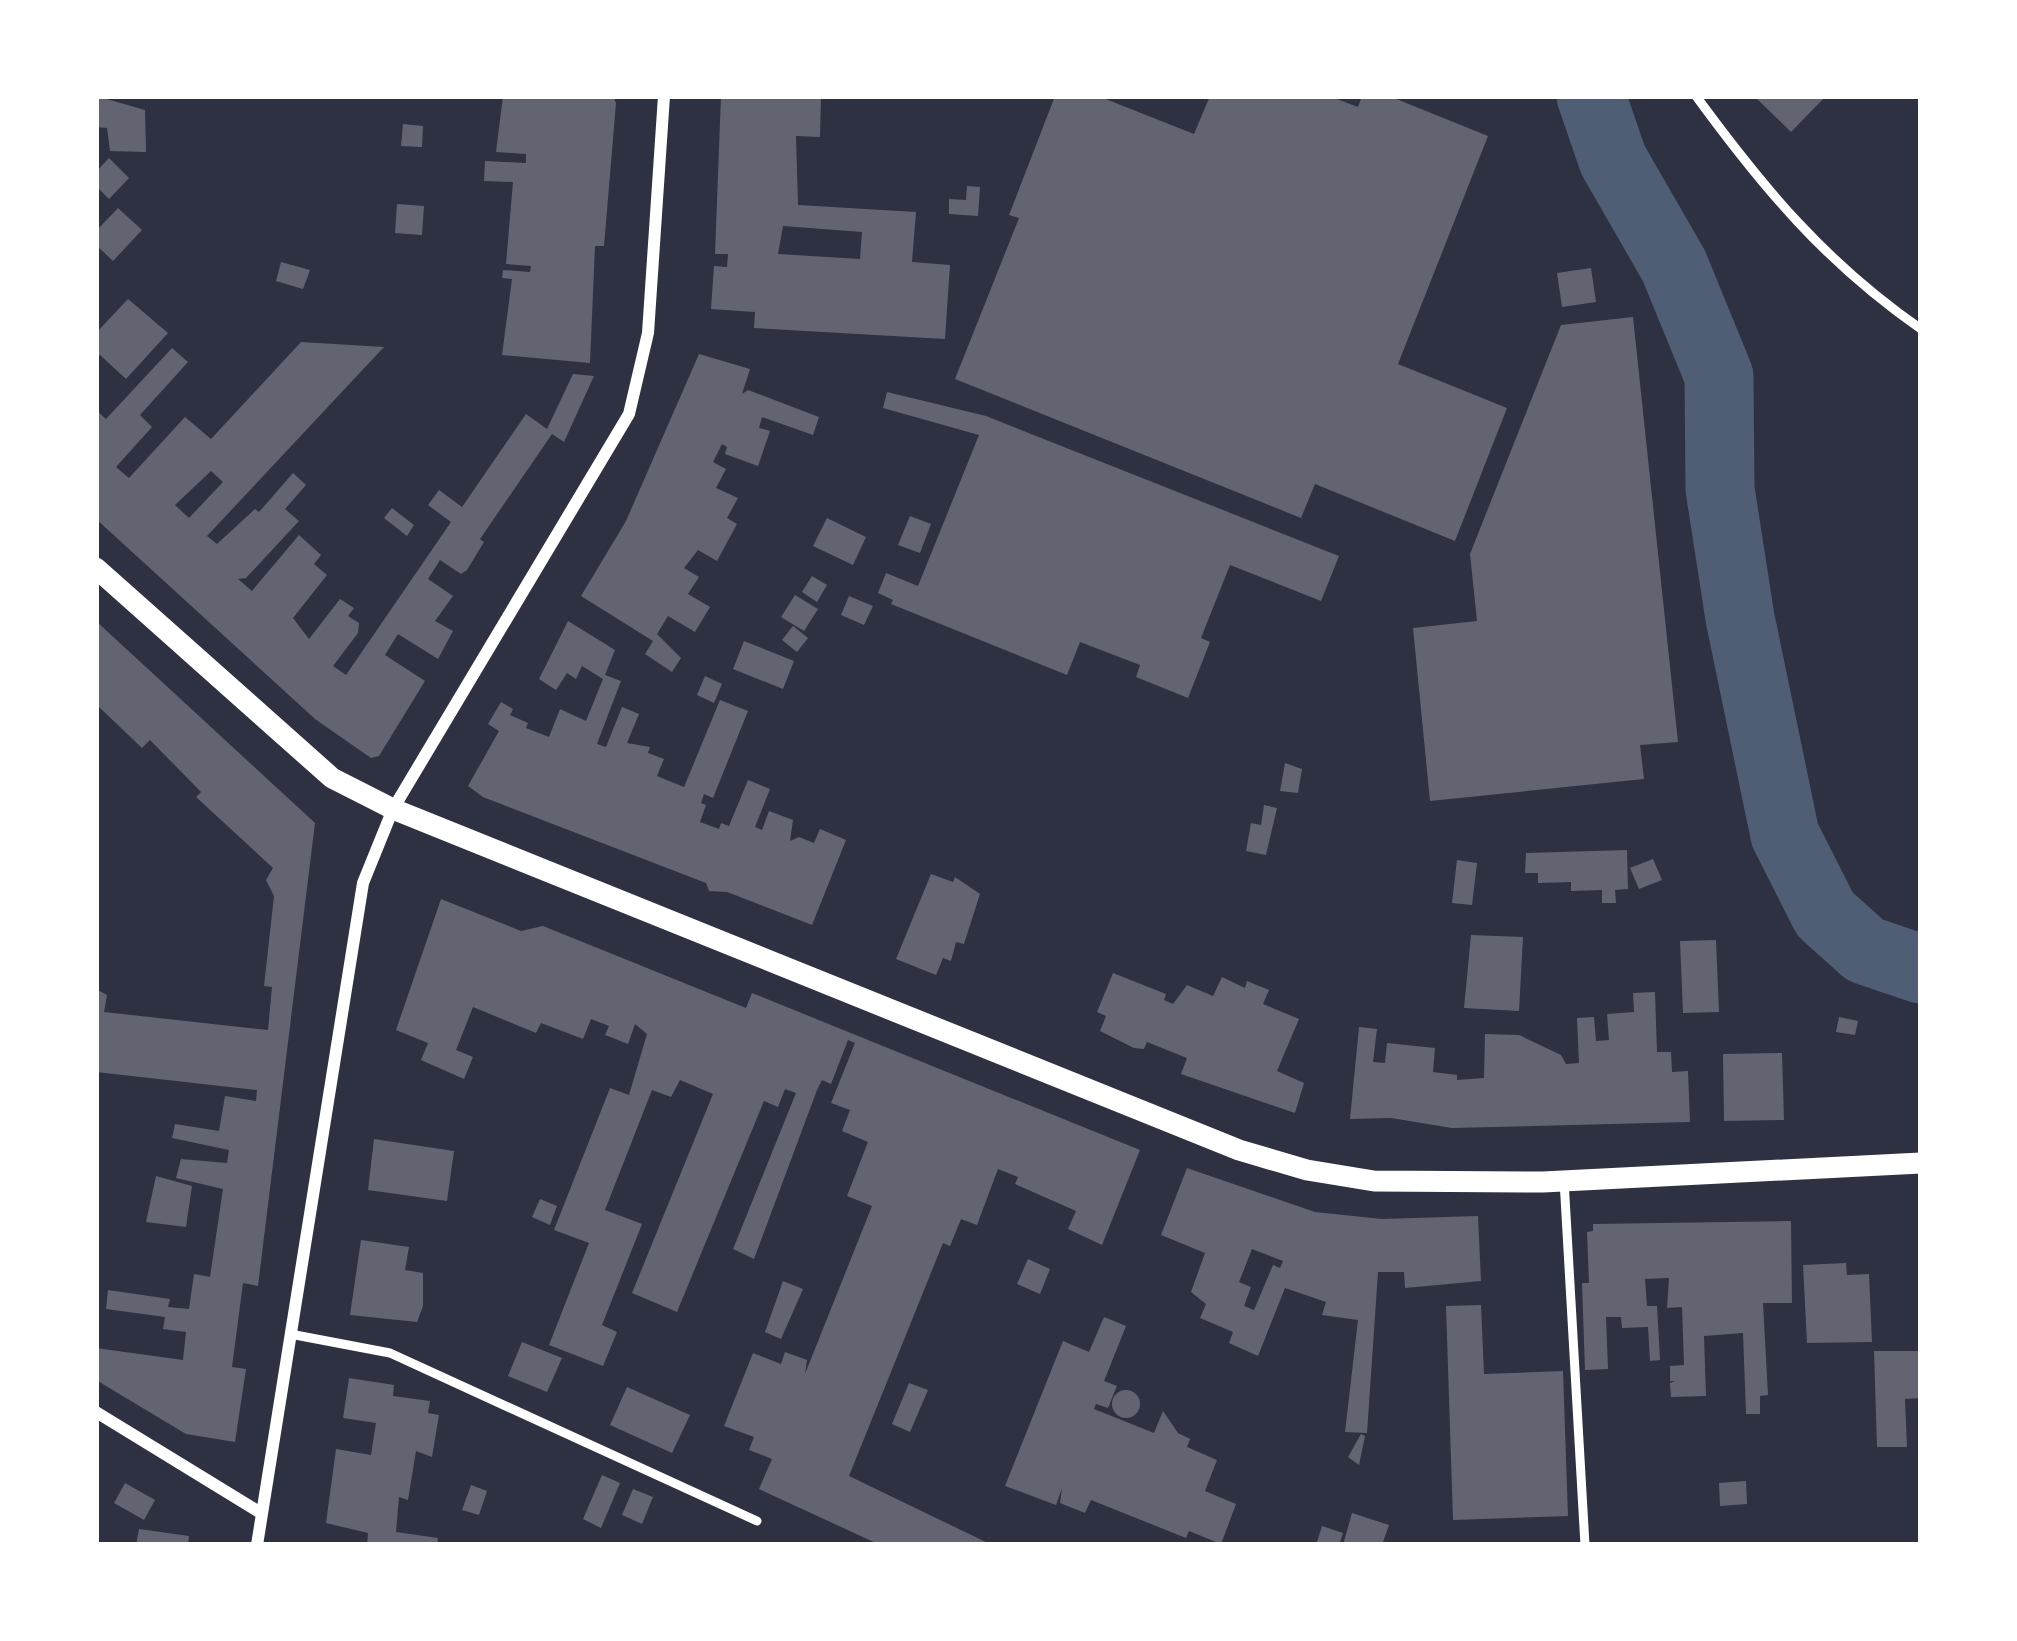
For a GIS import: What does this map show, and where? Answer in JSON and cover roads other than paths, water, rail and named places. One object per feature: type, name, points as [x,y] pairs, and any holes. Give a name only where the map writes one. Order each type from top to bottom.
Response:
[{"type":"street","points":[[257,1545],[363,883],[393,809],[629,414],[648,333],[664,96]]},
{"type":"street","points":[[96,568],[332,778],[393,809],[1239,1150],[1307,1170],[1374,1181],[1564,1180],[1921,1163]]},
{"type":"street","points":[[96,1412],[262,1513]]},
{"type":"lane","points":[[1696,96],[1783,209],[1827,255],[1856,284],[1921,328]]},
{"type":"lane","points":[[1564,1180],[1585,1545]]},
{"type":"lane","points":[[290,1334],[390,1352],[757,1522]]},
{"type":"waterway","points":[[1591,96],[1613,160],[1674,266],[1719,376],[1720,489],[1740,618],[1785,835],[1825,914],[1865,950],[1921,969]]}]
